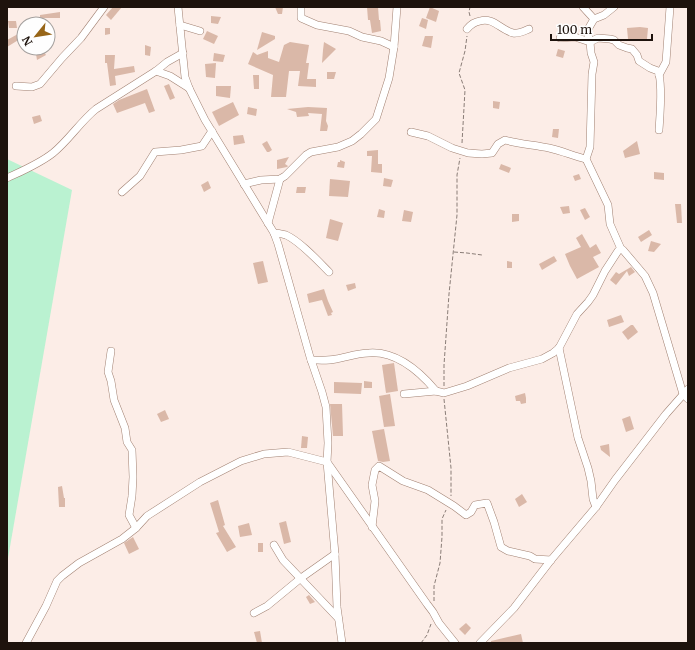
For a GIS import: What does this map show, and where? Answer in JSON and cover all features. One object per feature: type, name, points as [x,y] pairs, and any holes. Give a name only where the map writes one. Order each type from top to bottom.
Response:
[{"type":"street","points":[[16,86],[32,87],[40,84],[81,38],[104,7]]},
{"type":"street","points":[[178,7],[186,77],[189,88],[212,131],[274,233],[326,407],[328,443],[326,462],[335,554],[338,618],[342,643]]},
{"type":"street","points":[[302,7],[301,18],[317,24],[349,31],[362,37],[381,41],[394,47]]},
{"type":"street","points":[[244,184],[261,180],[280,179],[306,155],[311,152],[338,147],[352,141],[362,134],[376,119],[389,78],[394,47],[397,7]]},
{"type":"street","points":[[583,7],[594,19]]},
{"type":"street","points":[[480,643],[514,608],[551,560],[596,507],[619,474],[666,414],[686,394],[653,293],[644,276],[623,250],[621,250],[610,224],[608,205],[586,159],[590,147],[592,74],[594,62],[587,31],[594,19],[604,15],[614,7]]},
{"type":"street","points":[[659,75],[666,62],[670,7]]},
{"type":"street","points":[[467,29],[472,23],[483,20],[489,20],[514,33],[520,33],[529,29]]},
{"type":"street","points":[[180,25],[200,31]]},
{"type":"street","points":[[560,38],[575,37],[590,42],[598,38],[614,40],[619,45],[632,49],[639,60],[650,68],[658,71],[660,130]]},
{"type":"street","points":[[7,178],[53,153],[89,114],[183,53]]},
{"type":"street","points":[[156,71],[170,76],[189,88]]},
{"type":"street","points":[[122,192],[140,176],[156,152],[181,150],[202,146],[212,131]]},
{"type":"street","points":[[411,132],[428,136],[452,148],[468,153],[492,153],[498,144],[505,140],[530,144],[586,159]]},
{"type":"street","points":[[268,223],[280,179]]},
{"type":"street","points":[[274,233],[286,235],[298,243],[329,272]]},
{"type":"street","points":[[404,394],[436,391],[444,393],[468,386],[509,368],[542,359],[553,353],[559,348],[576,314],[593,295],[604,272],[618,251],[621,250]]},
{"type":"street","points":[[559,348],[578,438],[588,468],[593,499],[596,507]]},
{"type":"street","points":[[111,351],[108,372],[114,400],[125,428],[127,442],[132,450],[132,496],[129,515],[136,528]]},
{"type":"street","points":[[311,360],[323,361],[370,352],[393,356],[418,372],[436,391]]},
{"type":"street","points":[[26,643],[46,606],[57,581],[79,563],[122,540],[153,511],[200,482],[242,461],[264,454],[288,452],[326,462],[433,612],[439,623],[455,643]]},
{"type":"street","points":[[372,527],[375,501],[372,485],[375,470],[379,466],[403,481],[428,490],[466,514],[471,512],[475,505],[487,503],[501,546],[508,551],[530,556],[535,559],[551,560]]},
{"type":"street","points":[[274,545],[283,560],[338,618]]},
{"type":"street","points":[[254,613],[267,606],[301,578],[335,554]]},
{"type":"path","points":[[421,643],[427,635],[432,620],[434,586],[440,563],[442,519],[450,503],[451,468],[444,393],[444,365],[458,199],[457,175],[462,151],[465,90],[459,73],[465,51],[467,29],[471,20],[469,12],[470,7]]},
{"type":"path","points":[[454,252],[482,255]]},
{"type":"green space","points":[[7,159],[72,190],[7,564]]},
{"type":"building","points":[[113,7],[122,7],[111,20],[106,15]]},
{"type":"building","points":[[275,7],[283,7],[282,14],[278,14]]},
{"type":"building","points":[[367,7],[378,7],[381,31],[372,33],[370,20],[368,20]]},
{"type":"building","points":[[430,7],[439,11],[436,22],[426,18]]},
{"type":"building","points":[[60,12],[60,18],[56,18],[56,16],[40,15]]},
{"type":"building","points":[[211,16],[221,17],[218,24],[211,23]]},
{"type":"building","points":[[422,18],[428,20],[426,29],[419,26]]},
{"type":"building","points":[[8,21],[16,21],[16,28],[9,28]]},
{"type":"building","points":[[105,28],[110,28],[110,34],[105,35]]},
{"type":"building","points":[[627,28],[648,28],[647,39],[628,39]]},
{"type":"building","points":[[207,31],[218,36],[214,44],[203,39]]},
{"type":"building","points":[[262,32],[275,36],[275,39],[257,50]]},
{"type":"building","points":[[16,35],[16,41],[7,47],[7,40]]},
{"type":"building","points":[[425,36],[433,36],[431,48],[422,46]]},
{"type":"building","points":[[290,42],[309,45],[306,63],[309,63],[307,79],[316,79],[316,87],[298,86],[300,71],[289,71],[286,97],[271,97],[273,75],[248,64],[253,52],[257,55],[268,51],[268,58],[279,62],[284,45]]},
{"type":"building","points":[[324,42],[336,49],[322,63],[323,50]]},
{"type":"building","points":[[145,45],[151,47],[150,56],[145,55]]},
{"type":"building","points":[[558,49],[565,51],[563,58],[556,56]]},
{"type":"building","points":[[214,53],[225,55],[223,62],[213,61]]},
{"type":"building","points":[[105,55],[115,55],[114,69],[134,66],[135,72],[115,76],[116,85],[110,86],[107,63],[105,63]]},
{"type":"building","points":[[36,56],[44,56],[37,60]]},
{"type":"building","points":[[216,63],[215,78],[206,77],[205,64]]},
{"type":"building","points":[[327,72],[336,72],[334,79],[327,79]]},
{"type":"building","points":[[253,75],[259,75],[259,89],[254,89]]},
{"type":"building","points":[[169,84],[175,98],[170,100],[164,86]]},
{"type":"building","points":[[216,86],[231,86],[230,98],[216,96]]},
{"type":"building","points":[[147,89],[155,111],[149,113],[145,103],[117,113],[113,104],[119,100]]},
{"type":"building","points":[[493,101],[500,102],[499,109],[493,108]]},
{"type":"building","points":[[233,102],[239,115],[219,126],[212,112]]},
{"type":"building","points":[[248,107],[257,109],[256,116],[247,114]]},
{"type":"building","points":[[308,107],[327,108],[327,131],[320,131],[322,114],[308,113],[309,116],[297,117],[296,112],[287,109]]},
{"type":"building","points":[[40,115],[42,121],[34,124],[32,117]]},
{"type":"building","points":[[553,129],[559,129],[558,138],[552,137]]},
{"type":"building","points":[[243,135],[245,143],[234,145],[233,136]]},
{"type":"building","points":[[267,141],[272,150],[269,152],[267,152],[262,144]]},
{"type":"building","points":[[637,141],[640,154],[625,158],[623,151]]},
{"type":"building","points":[[378,150],[378,164],[382,164],[382,173],[371,172],[372,156],[367,156],[367,151]]},
{"type":"building","points":[[289,157],[285,164],[288,166],[287,167],[277,169],[277,160]]},
{"type":"building","points":[[340,160],[345,162],[344,168],[337,167]]},
{"type":"building","points":[[501,164],[511,168],[509,173],[499,169]]},
{"type":"building","points":[[654,172],[664,173],[664,180],[654,179]]},
{"type":"building","points":[[579,174],[581,179],[575,181],[573,176]]},
{"type":"building","points":[[384,178],[393,180],[391,187],[383,186]]},
{"type":"building","points":[[330,179],[350,181],[348,197],[329,196]]},
{"type":"building","points":[[208,181],[211,188],[204,192],[201,185]]},
{"type":"building","points":[[297,187],[306,187],[305,193],[296,193]]},
{"type":"building","points":[[675,204],[681,204],[682,223],[677,223]]},
{"type":"building","points":[[569,206],[570,213],[563,214],[560,207]]},
{"type":"building","points":[[585,208],[590,217],[585,220],[580,210]]},
{"type":"building","points":[[379,209],[385,211],[384,218],[377,217]]},
{"type":"building","points":[[404,210],[413,212],[411,222],[402,221]]},
{"type":"building","points":[[512,214],[519,214],[519,221],[512,222]]},
{"type":"building","points":[[330,219],[343,223],[338,241],[326,238]]},
{"type":"building","points":[[649,230],[652,235],[641,242],[638,237]]},
{"type":"building","points":[[582,234],[590,248],[596,244],[601,253],[593,257],[599,267],[577,279],[565,254],[581,247],[576,238]]},
{"type":"building","points":[[651,241],[661,244],[654,252],[648,251]]},
{"type":"building","points":[[554,256],[557,261],[542,270],[539,264]]},
{"type":"building","points":[[263,261],[268,282],[258,284],[253,263]]},
{"type":"building","points":[[507,261],[512,262],[512,268],[507,268]]},
{"type":"building","points":[[631,267],[635,272],[629,276],[627,271],[616,285],[610,280],[616,272],[619,274]]},
{"type":"building","points":[[355,283],[356,288],[348,291],[346,285]]},
{"type":"building","points":[[324,289],[333,312],[331,313],[332,315],[328,316],[322,300],[309,303],[307,294]]},
{"type":"building","points":[[621,315],[624,322],[609,327],[607,320]]},
{"type":"building","points":[[633,325],[638,332],[628,340],[622,332]]},
{"type":"building","points":[[394,363],[398,391],[386,393],[382,365]]},
{"type":"building","points":[[364,381],[372,382],[372,388],[364,388]]},
{"type":"building","points":[[334,382],[362,383],[361,394],[334,393]]},
{"type":"building","points":[[525,393],[526,403],[521,404],[520,401],[516,401],[515,396]]},
{"type":"building","points":[[390,394],[395,426],[384,427],[379,396]]},
{"type":"building","points":[[330,404],[342,404],[343,436],[333,436]]},
{"type":"building","points":[[165,410],[169,419],[161,422],[157,414]]},
{"type":"building","points":[[630,416],[634,429],[626,432],[622,419]]},
{"type":"building","points":[[384,429],[390,461],[383,462],[378,461],[372,431]]},
{"type":"building","points":[[302,436],[308,437],[307,448],[301,448]]},
{"type":"building","points":[[609,444],[610,457],[601,450],[600,446]]},
{"type":"building","points":[[62,486],[65,498],[65,507],[59,507],[58,487]]},
{"type":"building","points":[[522,494],[527,502],[519,507],[515,499]]},
{"type":"building","points":[[218,500],[225,525],[223,526],[236,547],[227,552],[216,533],[219,532],[210,503]]},
{"type":"building","points":[[286,521],[291,542],[284,544],[279,523]]},
{"type":"building","points":[[249,523],[252,535],[240,537],[238,526]]},
{"type":"building","points":[[133,537],[139,549],[129,554],[124,543]]},
{"type":"building","points":[[258,543],[263,543],[263,552],[258,552]]},
{"type":"building","points":[[309,595],[315,602],[310,604],[306,597]]},
{"type":"building","points":[[466,623],[471,628],[465,635],[459,629]]},
{"type":"building","points":[[260,631],[262,643],[257,643],[254,632]]},
{"type":"building","points":[[521,634],[523,643],[491,643],[491,641]]}]
